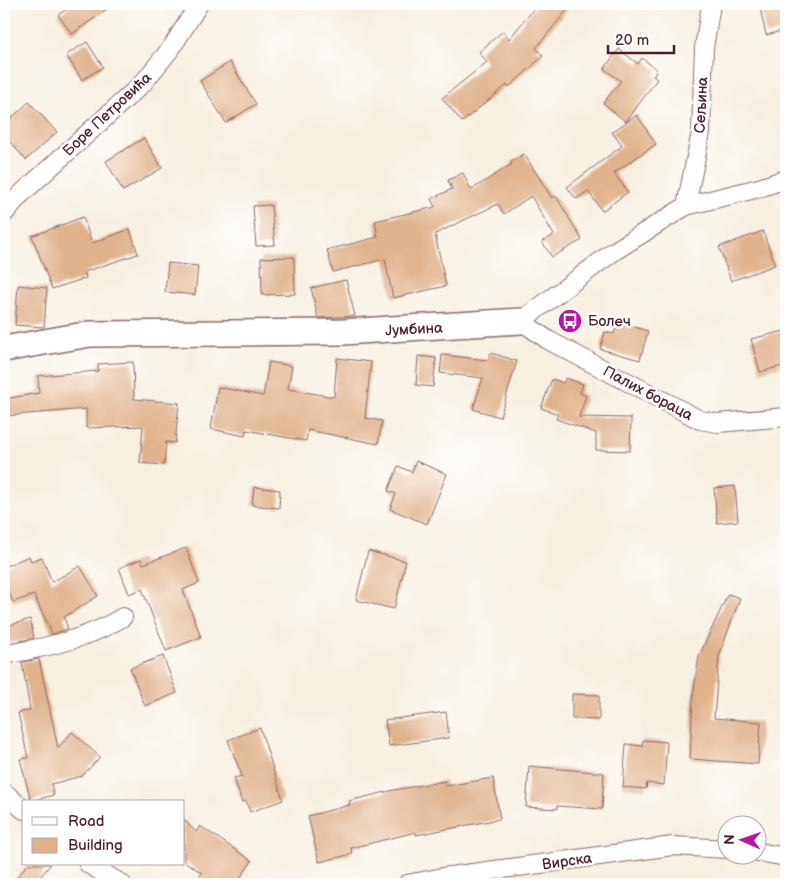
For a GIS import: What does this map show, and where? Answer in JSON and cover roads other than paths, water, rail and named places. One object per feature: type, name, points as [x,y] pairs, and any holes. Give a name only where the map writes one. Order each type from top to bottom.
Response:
[{"type":"street","name":"Боре Петровића","points":[[4,214],[19,196],[144,83],[172,48],[199,4]]},
{"type":"street","name":"Сељина","points":[[686,206],[701,132],[704,48],[711,4]]},
{"type":"street","points":[[521,321],[613,252],[686,206],[759,188],[786,179]]},
{"type":"street","name":"Јумбина","points":[[4,349],[90,334],[343,332],[521,321]]},
{"type":"street","name":"Палих бораца","points":[[521,321],[548,340],[700,420],[718,424],[786,417]]},
{"type":"street","points":[[4,655],[69,642],[110,625],[123,617]]},
{"type":"street","points":[[4,792],[22,808]]},
{"type":"street","name":"Вирска","points":[[406,884],[443,877],[673,846],[718,848]]},
{"type":"street","points":[[768,854],[786,857]]},
{"type":"street","points":[[91,866],[122,884]]},
{"type":"place","name":"Болеч","points":[[570,321]]}]
